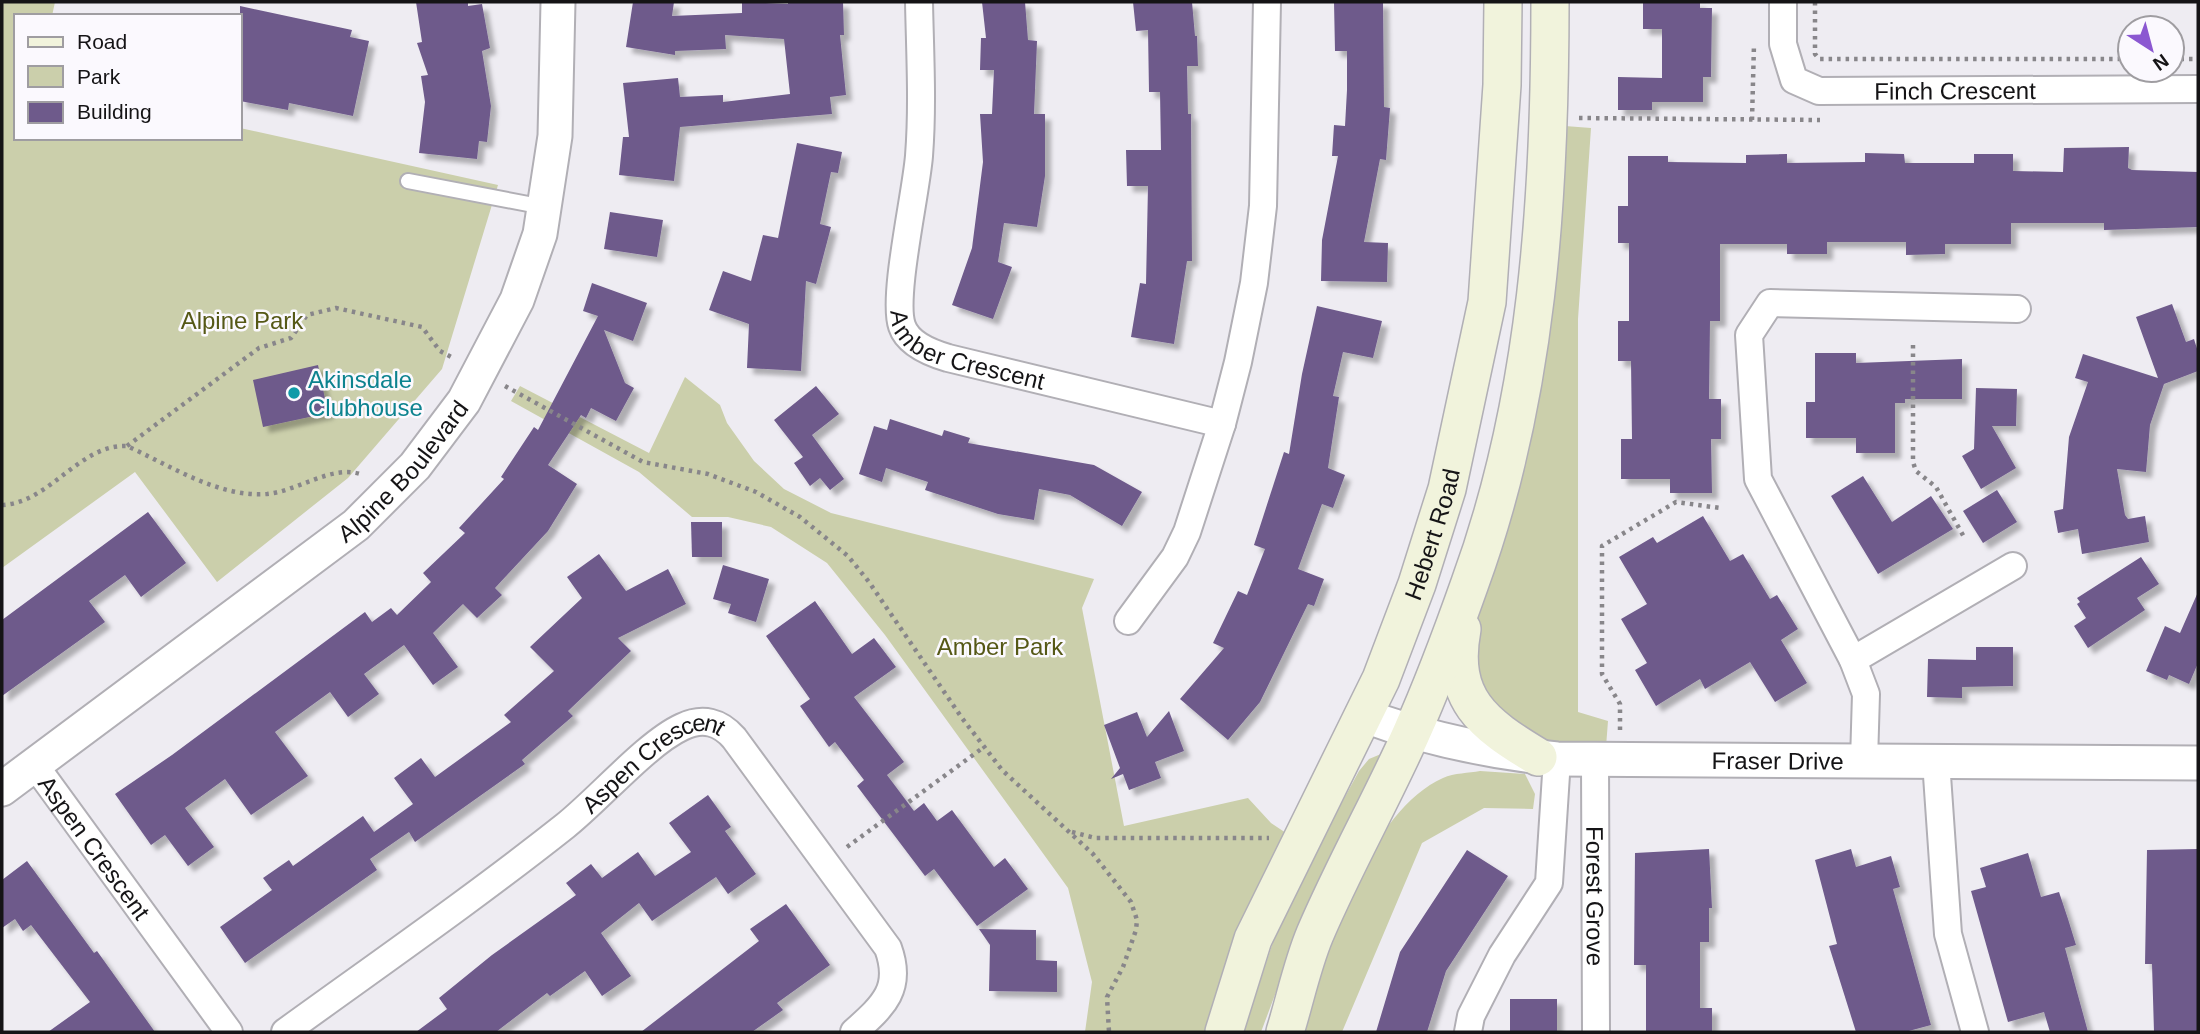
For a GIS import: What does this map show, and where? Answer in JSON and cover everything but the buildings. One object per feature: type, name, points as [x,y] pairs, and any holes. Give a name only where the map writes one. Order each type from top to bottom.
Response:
[{"type":"main road","name":"Hebert Road","points":[[1224,1032],[1253,939],[1294,850],[1365,716],[1421,572],[1447,489],[1487,302],[1502,85],[1503,2]]},
{"type":"main road","name":"Hebert Road","points":[[1285,1032],[1315,936],[1411,733],[1471,580],[1506,460],[1532,325],[1545,226],[1550,125],[1550,2]]},
{"type":"main road","points":[[1471,580],[1458,650],[1463,691],[1481,718],[1547,758]]},
{"type":"street","name":"Alpine Boulevard","points":[[2,789],[323,552],[386,498],[415,466],[464,401],[500,338],[532,259],[545,207],[555,136],[558,2]]},
{"type":"street","name":"Amber Crescent","points":[[919,2],[919,154],[900,298],[902,326],[908,336],[933,353],[948,358],[1222,424]]},
{"type":"street","points":[[1128,621],[1179,549],[1197,507],[1241,349],[1260,243],[1266,151],[1267,2]]},
{"type":"street","name":"Finch Crescent","points":[[1783,2],[1783,44],[1794,80],[1819,91],[2198,89]]},
{"type":"street","points":[[1864,761],[1866,694],[1853,660],[1758,479],[1749,335],[1770,303],[2017,309]]},
{"type":"street","points":[[1853,660],[2013,566]]},
{"type":"street","name":"Fraser Drive","points":[[1365,716],[1411,733],[1547,758],[2198,762]]},
{"type":"street","name":"Aspen Crescent","points":[[285,1032],[567,824],[670,733],[694,722],[708,721],[727,731],[888,948],[893,962],[894,981],[890,993],[855,1032]]},
{"type":"street","points":[[1468,1032],[1471,1016],[1502,955],[1549,883],[1547,758]]},
{"type":"street","name":"Forest Grove","points":[[1595,760],[1596,1032]]},
{"type":"street","points":[[1936,761],[1948,934],[1975,1032]]},
{"type":"street","name":"Aspen Crescent","points":[[34,764],[229,1032]]},
{"type":"lane","points":[[408,181],[545,207]]},
{"type":"path","points":[[1815,2],[1815,54],[1819,59],[2116,59]]},
{"type":"path","points":[[1579,120],[1752,120],[1754,37]]},
{"type":"path","points":[[2,505],[26,500],[104,450],[127,446],[259,348],[290,338],[307,315],[336,308],[422,327],[440,351],[459,361]]},
{"type":"path","points":[[1913,345],[1913,462],[1916,471],[1936,487],[1964,537]]},
{"type":"path","points":[[494,380],[643,462],[690,470],[757,492],[800,517],[860,570],[984,747],[1016,784],[1071,832],[1122,889],[1137,919],[1130,950],[1107,997],[1109,1032]]},
{"type":"path","points":[[127,446],[197,478],[244,494],[295,489],[339,472],[360,474]]},
{"type":"path","points":[[1620,734],[1620,704],[1602,674],[1602,547],[1676,502],[1720,508]]},
{"type":"path","points":[[825,863],[984,747]]},
{"type":"path","points":[[1071,832],[1095,838],[1270,838]]},
{"type":"green space","name":"Alpine Park","points":[[2,2],[55,2],[52,14],[14,14],[14,140],[242,140],[242,128],[498,185],[442,369],[348,478],[217,582],[135,472],[2,568]]},
{"type":"green space","points":[[1565,126],[1591,128],[1578,319],[1578,712],[1608,721],[1606,747],[1549,740],[1526,732],[1508,719],[1493,702],[1483,681],[1472,624]]},
{"type":"green space","name":"Amber Park","points":[[685,377],[720,405],[727,423],[754,461],[784,489],[831,513],[1094,579],[1082,608],[1124,826],[1248,798],[1271,823],[1286,833],[1240,930],[1221,980],[1206,1032],[1085,1032],[1092,982],[1068,888],[885,635],[827,563],[771,527],[728,517],[692,517],[639,472],[511,401],[520,386],[649,453]]},
{"type":"green space","points":[[1381,754],[1384,756],[1311,899],[1261,1032],[1243,1032],[1284,909],[1359,771],[1369,759]]},
{"type":"green space","points":[[1480,771],[1525,774],[1535,794],[1533,809],[1484,808],[1422,843],[1342,1032],[1296,1032],[1319,965],[1351,890],[1392,821],[1416,796],[1443,778]]},
{"type":"place","name":"Akinsdale Clubhouse","points":[[294,393]]}]
